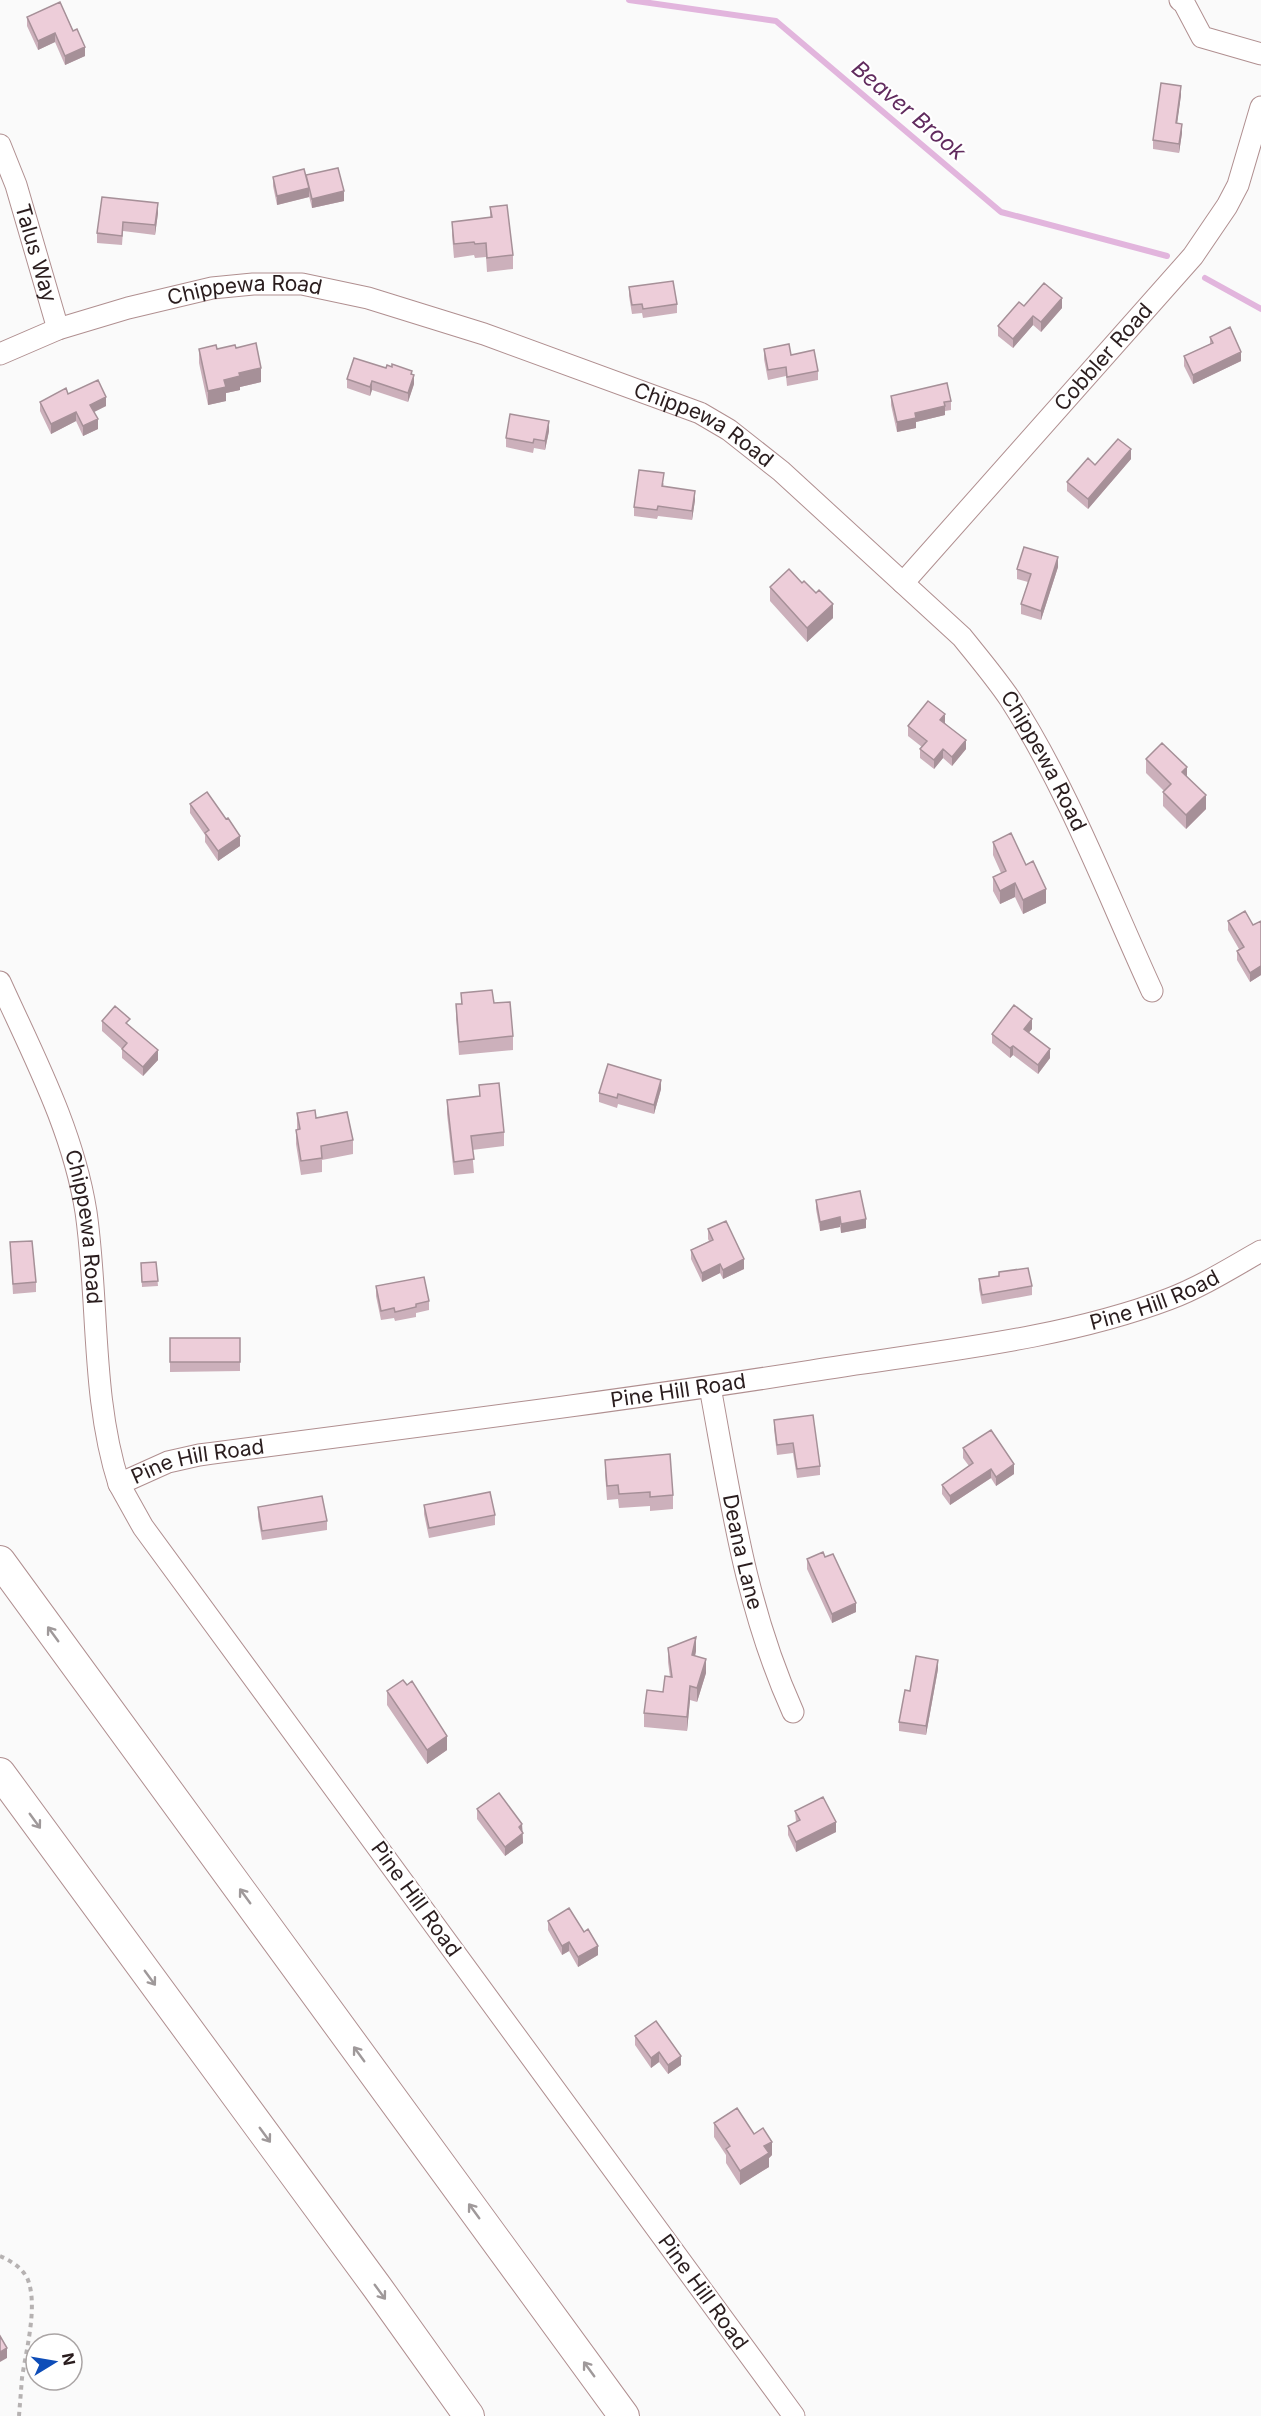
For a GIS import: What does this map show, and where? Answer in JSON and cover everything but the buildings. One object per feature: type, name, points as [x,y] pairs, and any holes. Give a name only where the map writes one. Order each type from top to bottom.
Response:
[{"type":"highway","points":[[0,1561],[624,2416]]},
{"type":"highway","points":[[0,1773],[370,2277],[469,2416]]},
{"type":"street","points":[[1180,0],[1184,3],[1202,37],[1261,54]]},
{"type":"street","name":"Cobbler Road","points":[[903,583],[1193,256],[1238,185],[1261,107]]},
{"type":"street","name":"Talus Way","points":[[0,145],[16,185],[58,329]]},
{"type":"street","name":"Chippewa Road","points":[[0,354],[58,329],[138,305],[212,288],[252,284],[302,284],[368,298],[484,334],[700,413],[756,449],[962,637],[1009,697],[1049,766],[1152,991]]},
{"type":"street","name":"Chippewa Road","points":[[0,982],[66,1130],[81,1183],[90,1242],[104,1416],[110,1452],[119,1484]]},
{"type":"street","name":"Pine Hill Road","points":[[794,2416],[143,1527],[119,1484],[168,1462],[199,1455],[710,1387],[1079,1326],[1171,1298],[1202,1284],[1261,1251]]},
{"type":"street","name":"Deana Lane","points":[[710,1387],[740,1554],[762,1636],[793,1712]]},
{"type":"path","points":[[0,2256],[14,2262],[27,2278],[31,2300],[29,2337],[19,2416]]},
{"type":"waterway","name":"Beaver Brook","points":[[629,0],[776,21],[1001,212],[1167,256]]},
{"type":"waterway","name":"Beaver Brook","points":[[1205,278],[1261,309]]}]
